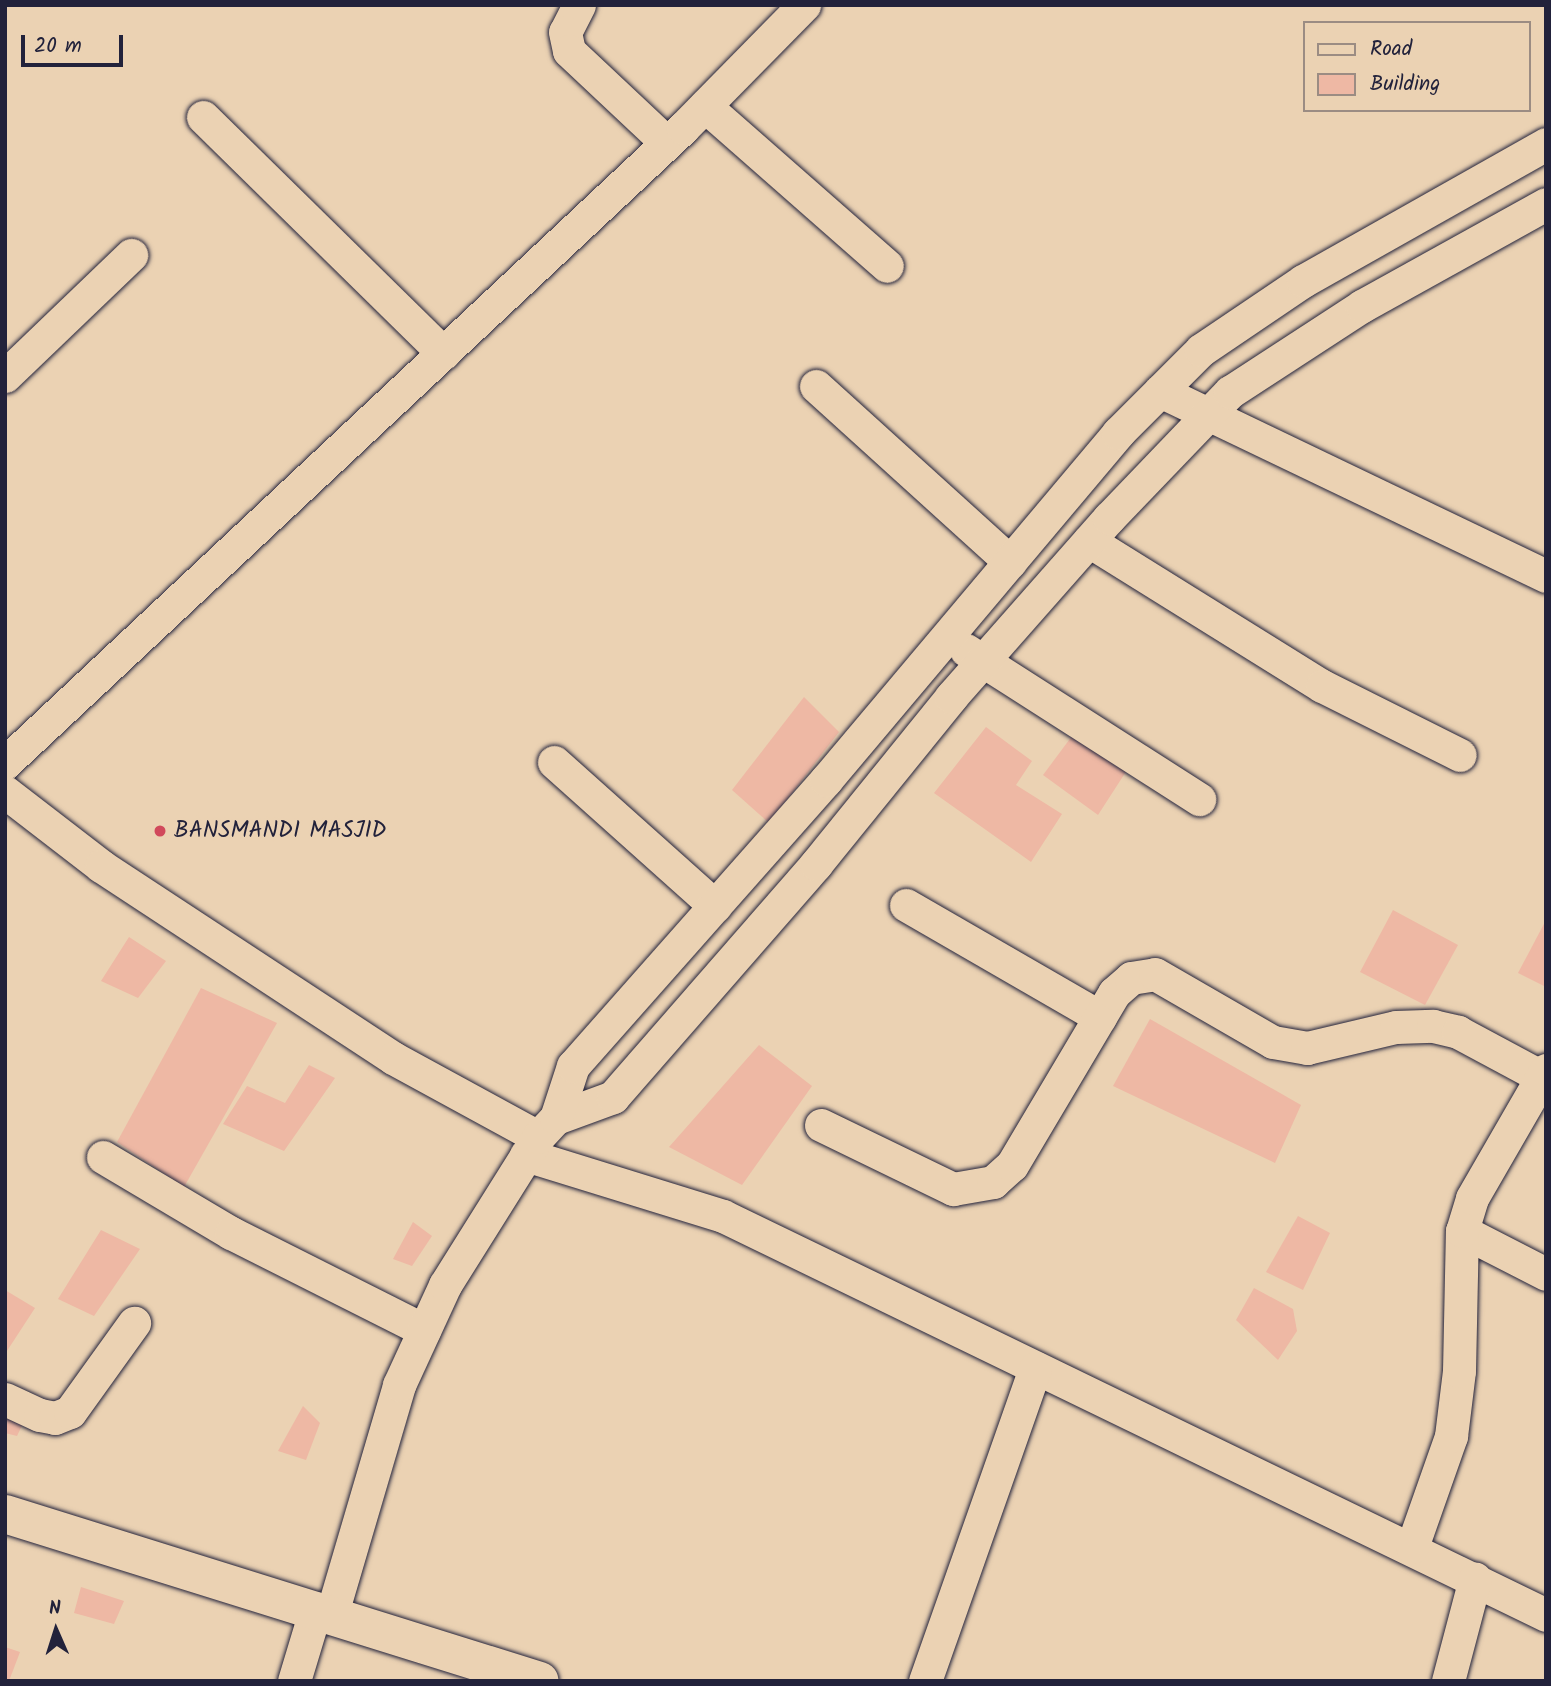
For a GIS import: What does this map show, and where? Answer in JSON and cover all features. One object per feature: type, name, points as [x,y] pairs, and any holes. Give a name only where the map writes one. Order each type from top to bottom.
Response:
[{"type":"main road","points":[[5,1514],[324,1611],[540,1681]]},
{"type":"street","points":[[579,5],[565,32],[569,51],[667,143]]},
{"type":"street","points":[[5,763],[667,143],[804,5]]},
{"type":"street","points":[[705,106],[887,266]]},
{"type":"street","points":[[203,117],[443,353]]},
{"type":"street","points":[[294,1681],[324,1611],[398,1385],[445,1285],[540,1137],[573,1066],[715,906],[1067,494],[1201,350],[1303,281],[1546,144]]},
{"type":"street","points":[[540,1137],[613,1097],[983,661],[1205,415],[1250,378],[1351,313],[1546,204]]},
{"type":"street","points":[[5,376],[131,256]]},
{"type":"street","points":[[816,386],[1010,562]]},
{"type":"street","points":[[1160,391],[1205,415],[1546,576]]},
{"type":"street","points":[[1067,494],[1097,532],[1322,686],[1460,755]]},
{"type":"street","points":[[946,637],[1199,799]]},
{"type":"street","points":[[554,762],[715,906]]},
{"type":"street","points":[[5,792],[101,866],[381,1050],[540,1137],[723,1216],[1412,1547],[1546,1615]]},
{"type":"street","points":[[906,905],[1100,1017]]},
{"type":"street","points":[[821,1125],[953,1189],[993,1182],[1012,1165],[1100,1017],[1131,978],[1155,974],[1273,1042],[1307,1048],[1396,1027],[1433,1026],[1458,1032],[1544,1073],[1472,1198],[1462,1231],[1459,1371],[1451,1436],[1412,1547]]},
{"type":"street","points":[[103,1157],[231,1233],[425,1330]]},
{"type":"street","points":[[1462,1231],[1546,1274]]},
{"type":"street","points":[[5,1399],[40,1415],[55,1418],[70,1412],[134,1323]]},
{"type":"street","points":[[925,1681],[1035,1368]]},
{"type":"street","points":[[1448,1681],[1475,1579]]},
{"type":"building","points":[[804,697],[839,732],[769,823],[732,790]]},
{"type":"building","points":[[986,727],[1032,761],[1016,785],[1062,814],[1031,862],[934,793]]},
{"type":"building","points":[[1075,732],[1129,767],[1098,815],[1043,775]]},
{"type":"building","points":[[1393,910],[1458,945],[1425,1005],[1360,972]]},
{"type":"building","points":[[1546,920],[1546,987],[1518,973]]},
{"type":"building","points":[[129,937],[166,961],[138,998],[101,981]]},
{"type":"building","points":[[201,988],[277,1023],[184,1187],[117,1142]]},
{"type":"building","points":[[1150,1019],[1301,1105],[1275,1163],[1113,1086]]},
{"type":"building","points":[[759,1045],[812,1086],[742,1185],[669,1147]]},
{"type":"building","points":[[309,1065],[335,1078],[284,1151],[223,1124],[247,1086],[285,1103]]},
{"type":"building","points":[[1298,1216],[1330,1233],[1303,1290],[1266,1272]]},
{"type":"building","points":[[413,1222],[432,1236],[412,1266],[393,1259]]},
{"type":"building","points":[[101,1230],[140,1249],[94,1316],[58,1299]]},
{"type":"building","points":[[1254,1288],[1293,1309],[1297,1331],[1278,1360],[1236,1320]]},
{"type":"building","points":[[5,1290],[35,1308],[5,1354]]},
{"type":"building","points":[[303,1406],[320,1423],[306,1460],[278,1451]]},
{"type":"building","points":[[5,1407],[26,1417],[17,1436],[5,1433]]},
{"type":"building","points":[[81,1587],[124,1601],[114,1624],[74,1613]]},
{"type":"building","points":[[5,1647],[20,1652],[9,1681],[5,1681]]},
{"type":"place","name":"BANSMANDI MASJID","points":[[160,831]]}]
